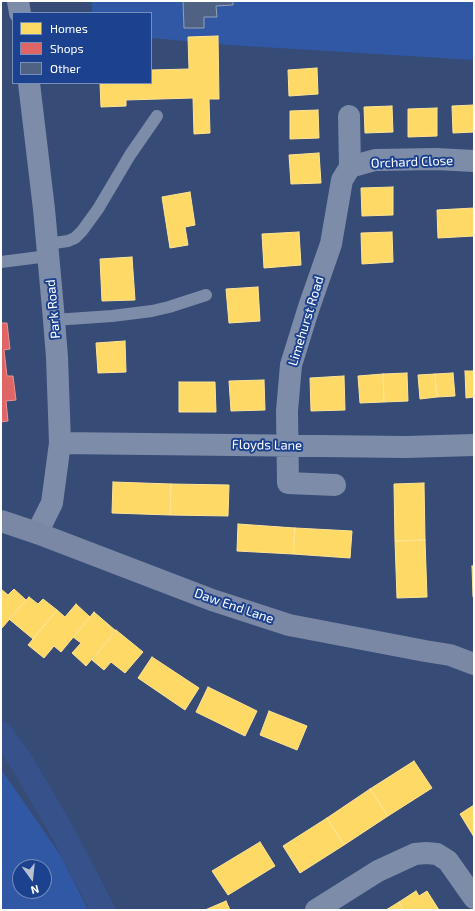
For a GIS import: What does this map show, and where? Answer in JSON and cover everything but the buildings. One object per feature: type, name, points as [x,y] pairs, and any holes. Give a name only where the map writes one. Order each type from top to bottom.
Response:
[{"type":"main road","name":"Daw End Lane","points":[[1,521],[37,533],[212,600],[289,625],[450,655],[474,664]]},
{"type":"street","points":[[18,1],[20,12]]},
{"type":"street","name":"Park Road","points":[[28,84],[48,250],[57,357],[60,443],[52,503],[37,533]]},
{"type":"street","name":"Limehurst Road","points":[[335,485],[288,484],[287,411],[291,365],[331,244],[342,180],[350,166],[349,116]]},
{"type":"street","name":"Orchard Close","points":[[350,166],[375,160],[436,159],[474,161]]},
{"type":"street","name":"Floyds Lane","points":[[60,443],[406,447],[474,445]]},
{"type":"street","points":[[316,910],[378,871],[415,854],[436,854],[444,857],[474,898]]},
{"type":"lane","points":[[1,262],[48,250],[75,238],[98,209],[130,155],[157,116]]},
{"type":"lane","points":[[54,320],[112,316],[152,311],[169,308],[206,294]]},
{"type":"shaded area","points":[[92,1],[474,1],[474,60],[229,45],[152,38],[152,12],[92,12]]},
{"type":"shaded area","points":[[1,769],[61,856],[88,910],[1,910]]},
{"type":"waterway","points":[[1,733],[21,761],[62,831],[103,910]]}]
